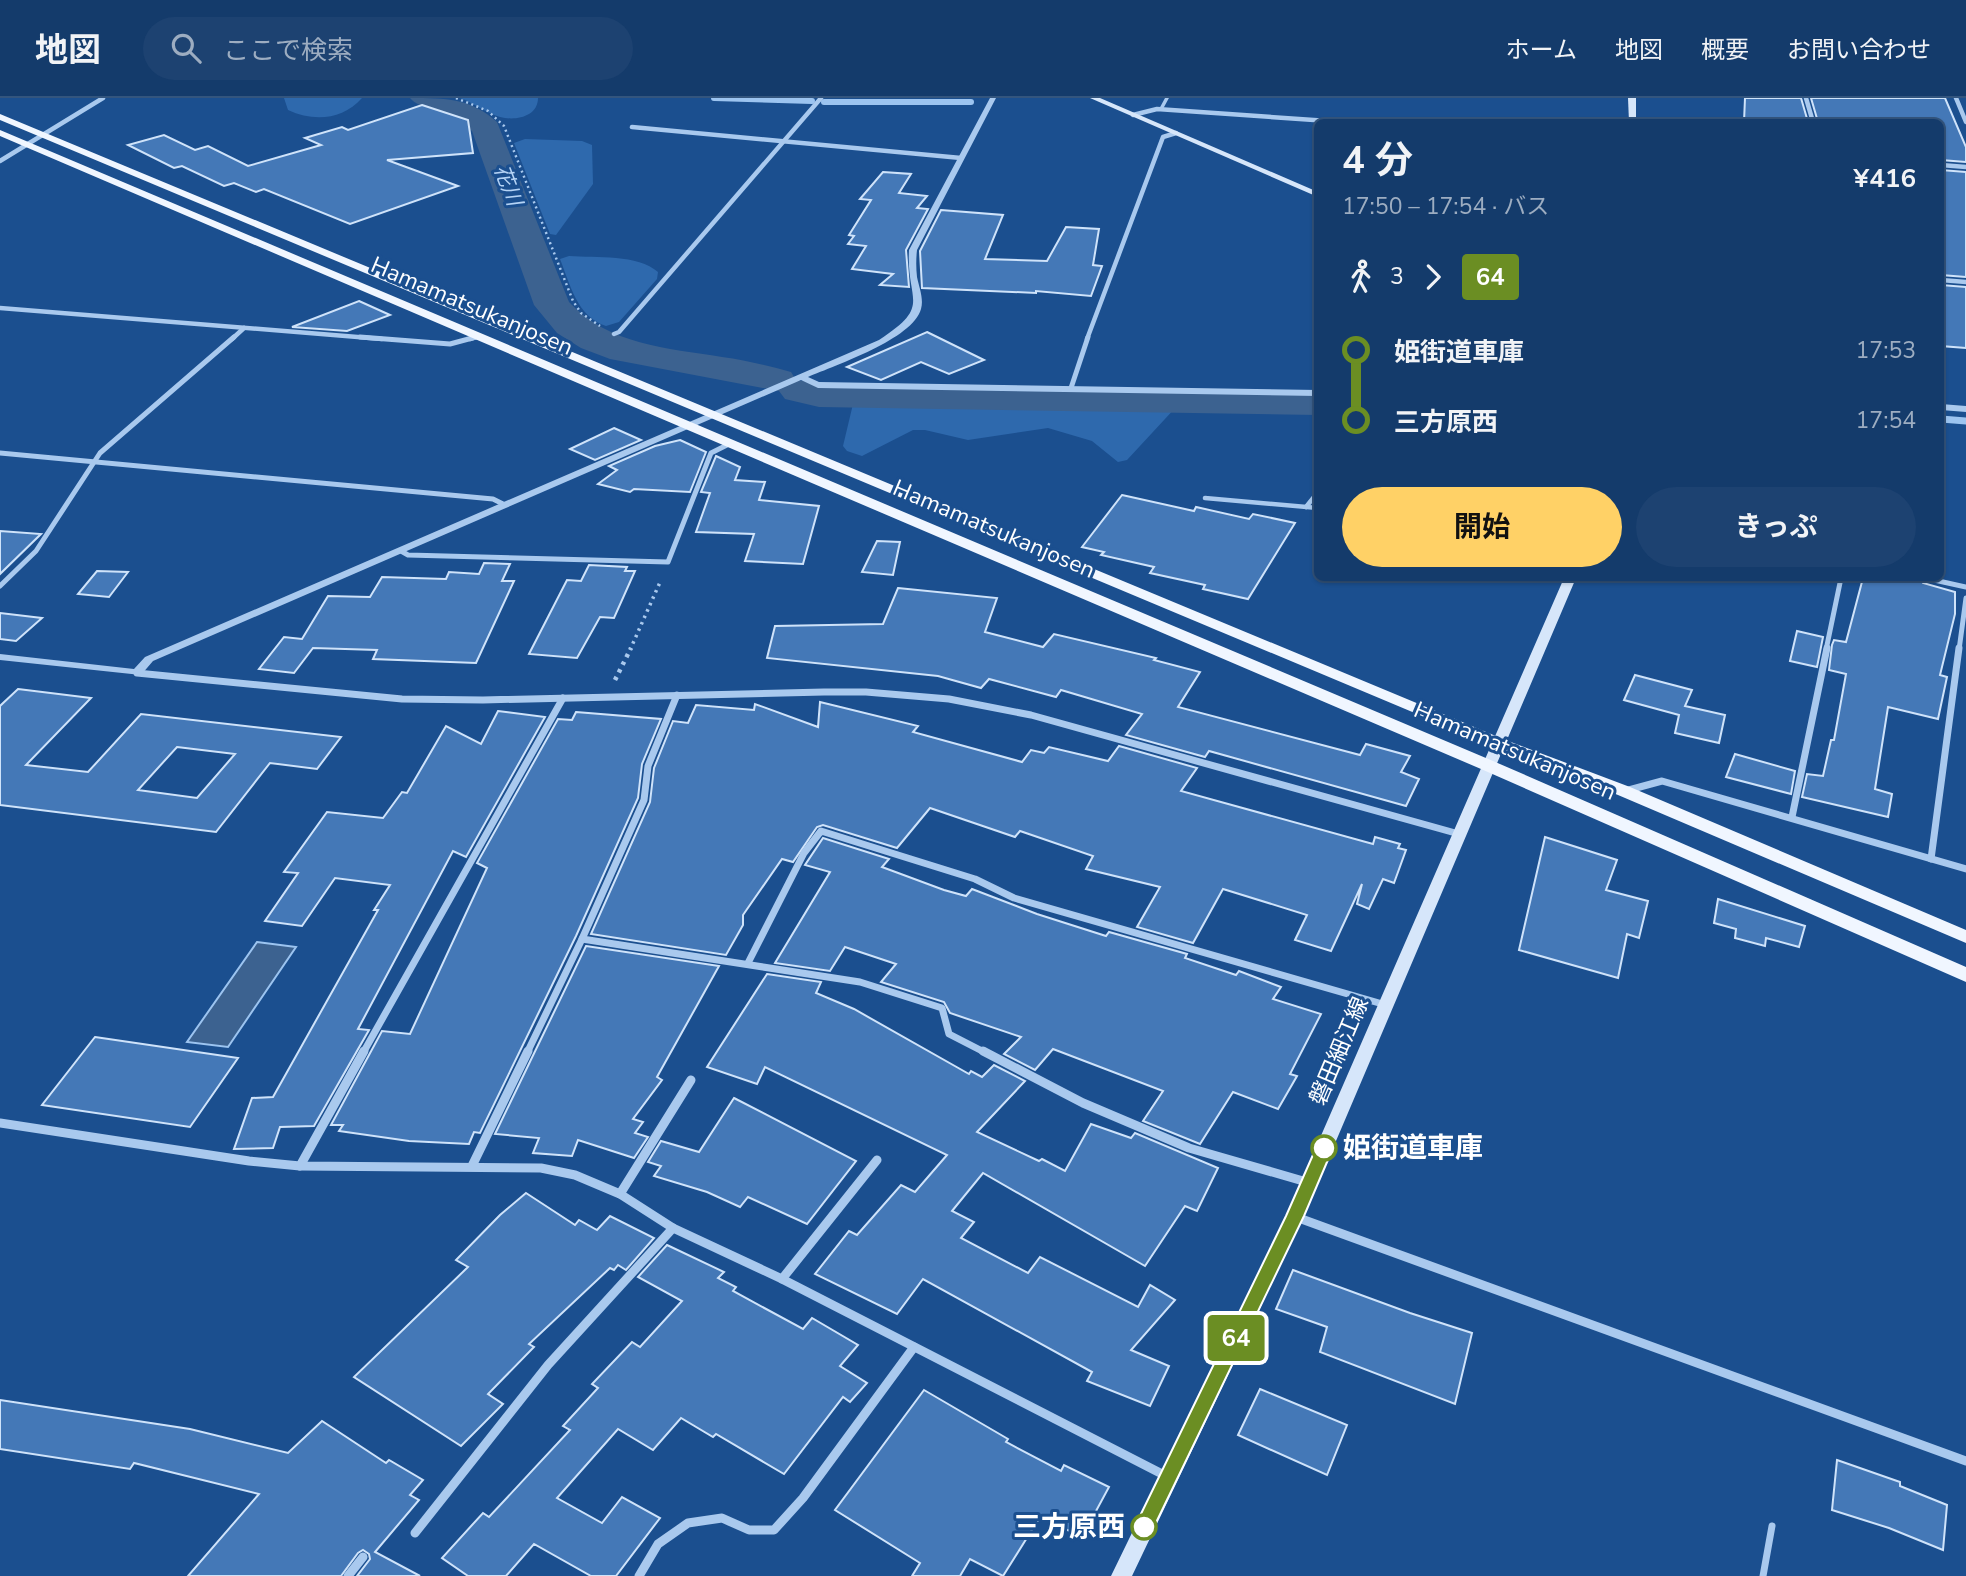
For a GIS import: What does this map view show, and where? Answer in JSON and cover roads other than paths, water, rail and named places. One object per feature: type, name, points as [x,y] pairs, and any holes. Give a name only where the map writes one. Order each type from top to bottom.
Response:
[{"type":"main road","points":[[1094,98],[1314,193]]},
{"type":"main road","points":[[1632,98],[1633,119]]},
{"type":"main road","name":"Hamamatsukanjosen","points":[[0,117],[1497,742],[1624,791],[1966,937]]},
{"type":"main road","name":"Hamamatsukanjosen","points":[[0,133],[1487,765],[1966,975]]},
{"type":"main road","name":"磐田細江線","points":[[1121,1576],[1295,1216],[1487,765],[1569,581]]},
{"type":"street","points":[[0,160],[103,98]]},
{"type":"street","points":[[614,334],[619,332],[821,98]]},
{"type":"street","points":[[136,673],[149,659],[690,426],[897,333],[915,313],[919,303],[912,259],[914,250],[993,98]]},
{"type":"street","points":[[1806,98],[1811,119]]},
{"type":"street","points":[[1956,98],[1966,122]]},
{"type":"street","points":[[1133,115],[1161,109],[1314,120]]},
{"type":"street","points":[[632,127],[961,158]]},
{"type":"street","points":[[1071,388],[1070,382],[1163,137],[1176,133]]},
{"type":"street","points":[[1944,165],[1966,167]]},
{"type":"street","points":[[1944,280],[1966,282]]},
{"type":"street","points":[[0,308],[450,344],[479,336]]},
{"type":"street","points":[[0,586],[36,551],[100,453],[244,328]]},
{"type":"street","points":[[801,377],[818,385],[1314,393]]},
{"type":"street","points":[[1944,407],[1966,409]]},
{"type":"street","points":[[401,551],[408,555],[668,562],[712,453],[731,443]]},
{"type":"street","points":[[0,453],[493,499],[505,505]]},
{"type":"street","points":[[1792,817],[1840,581]]},
{"type":"street","points":[[1939,581],[1966,587]]},
{"type":"street","points":[[1931,859],[1966,598]]},
{"type":"street","points":[[0,657],[362,697],[442,700],[866,692],[991,706],[1459,834]]},
{"type":"street","points":[[472,1166],[582,939],[644,800],[648,766],[677,695]]},
{"type":"street","points":[[300,1166],[563,698]]},
{"type":"street","points":[[1624,791],[1662,781],[1966,869]]},
{"type":"street","points":[[748,963],[804,853],[821,831],[975,879],[1014,898],[1386,1005]]},
{"type":"street","points":[[582,939],[860,982],[942,1007],[949,1034],[1083,1103],[1189,1148],[1310,1182]]},
{"type":"street","points":[[620,1194],[691,1080]]},
{"type":"street","points":[[0,1123],[249,1161],[300,1166],[541,1168],[575,1175],[620,1194],[673,1228],[782,1279],[1168,1478]]},
{"type":"street","points":[[782,1279],[877,1160]]},
{"type":"street","points":[[1295,1216],[1966,1461]]},
{"type":"street","points":[[415,1533],[548,1365],[673,1228]]},
{"type":"street","points":[[639,1576],[658,1544],[688,1523],[722,1518],[749,1530],[774,1530],[803,1498],[914,1347]]},
{"type":"street","points":[[348,1576],[363,1557]]},
{"type":"lane","points":[[1161,109],[1167,98]]},
{"type":"lane","points":[[1306,507],[1314,497]]},
{"type":"lane","points":[[1205,498],[1314,508]]},
{"type":"lane","points":[[1763,1576],[1772,1526]]},
{"type":"waterway","name":"花川","points":[[425,98],[458,108],[473,116],[486,128],[552,305],[570,325],[595,340],[624,350],[777,380]]},
{"type":"waterway","points":[[714,98],[812,101]]},
{"type":"waterway","points":[[824,102],[971,102]]},
{"type":"waterway","points":[[799,391],[819,395],[1314,403]]},
{"type":"waterway","points":[[1944,419],[1966,421]]},
{"type":"place","name":"姫街道車庫","points":[[1324,1148]]},
{"type":"place","name":"三方原西","points":[[1144,1527]]}]
